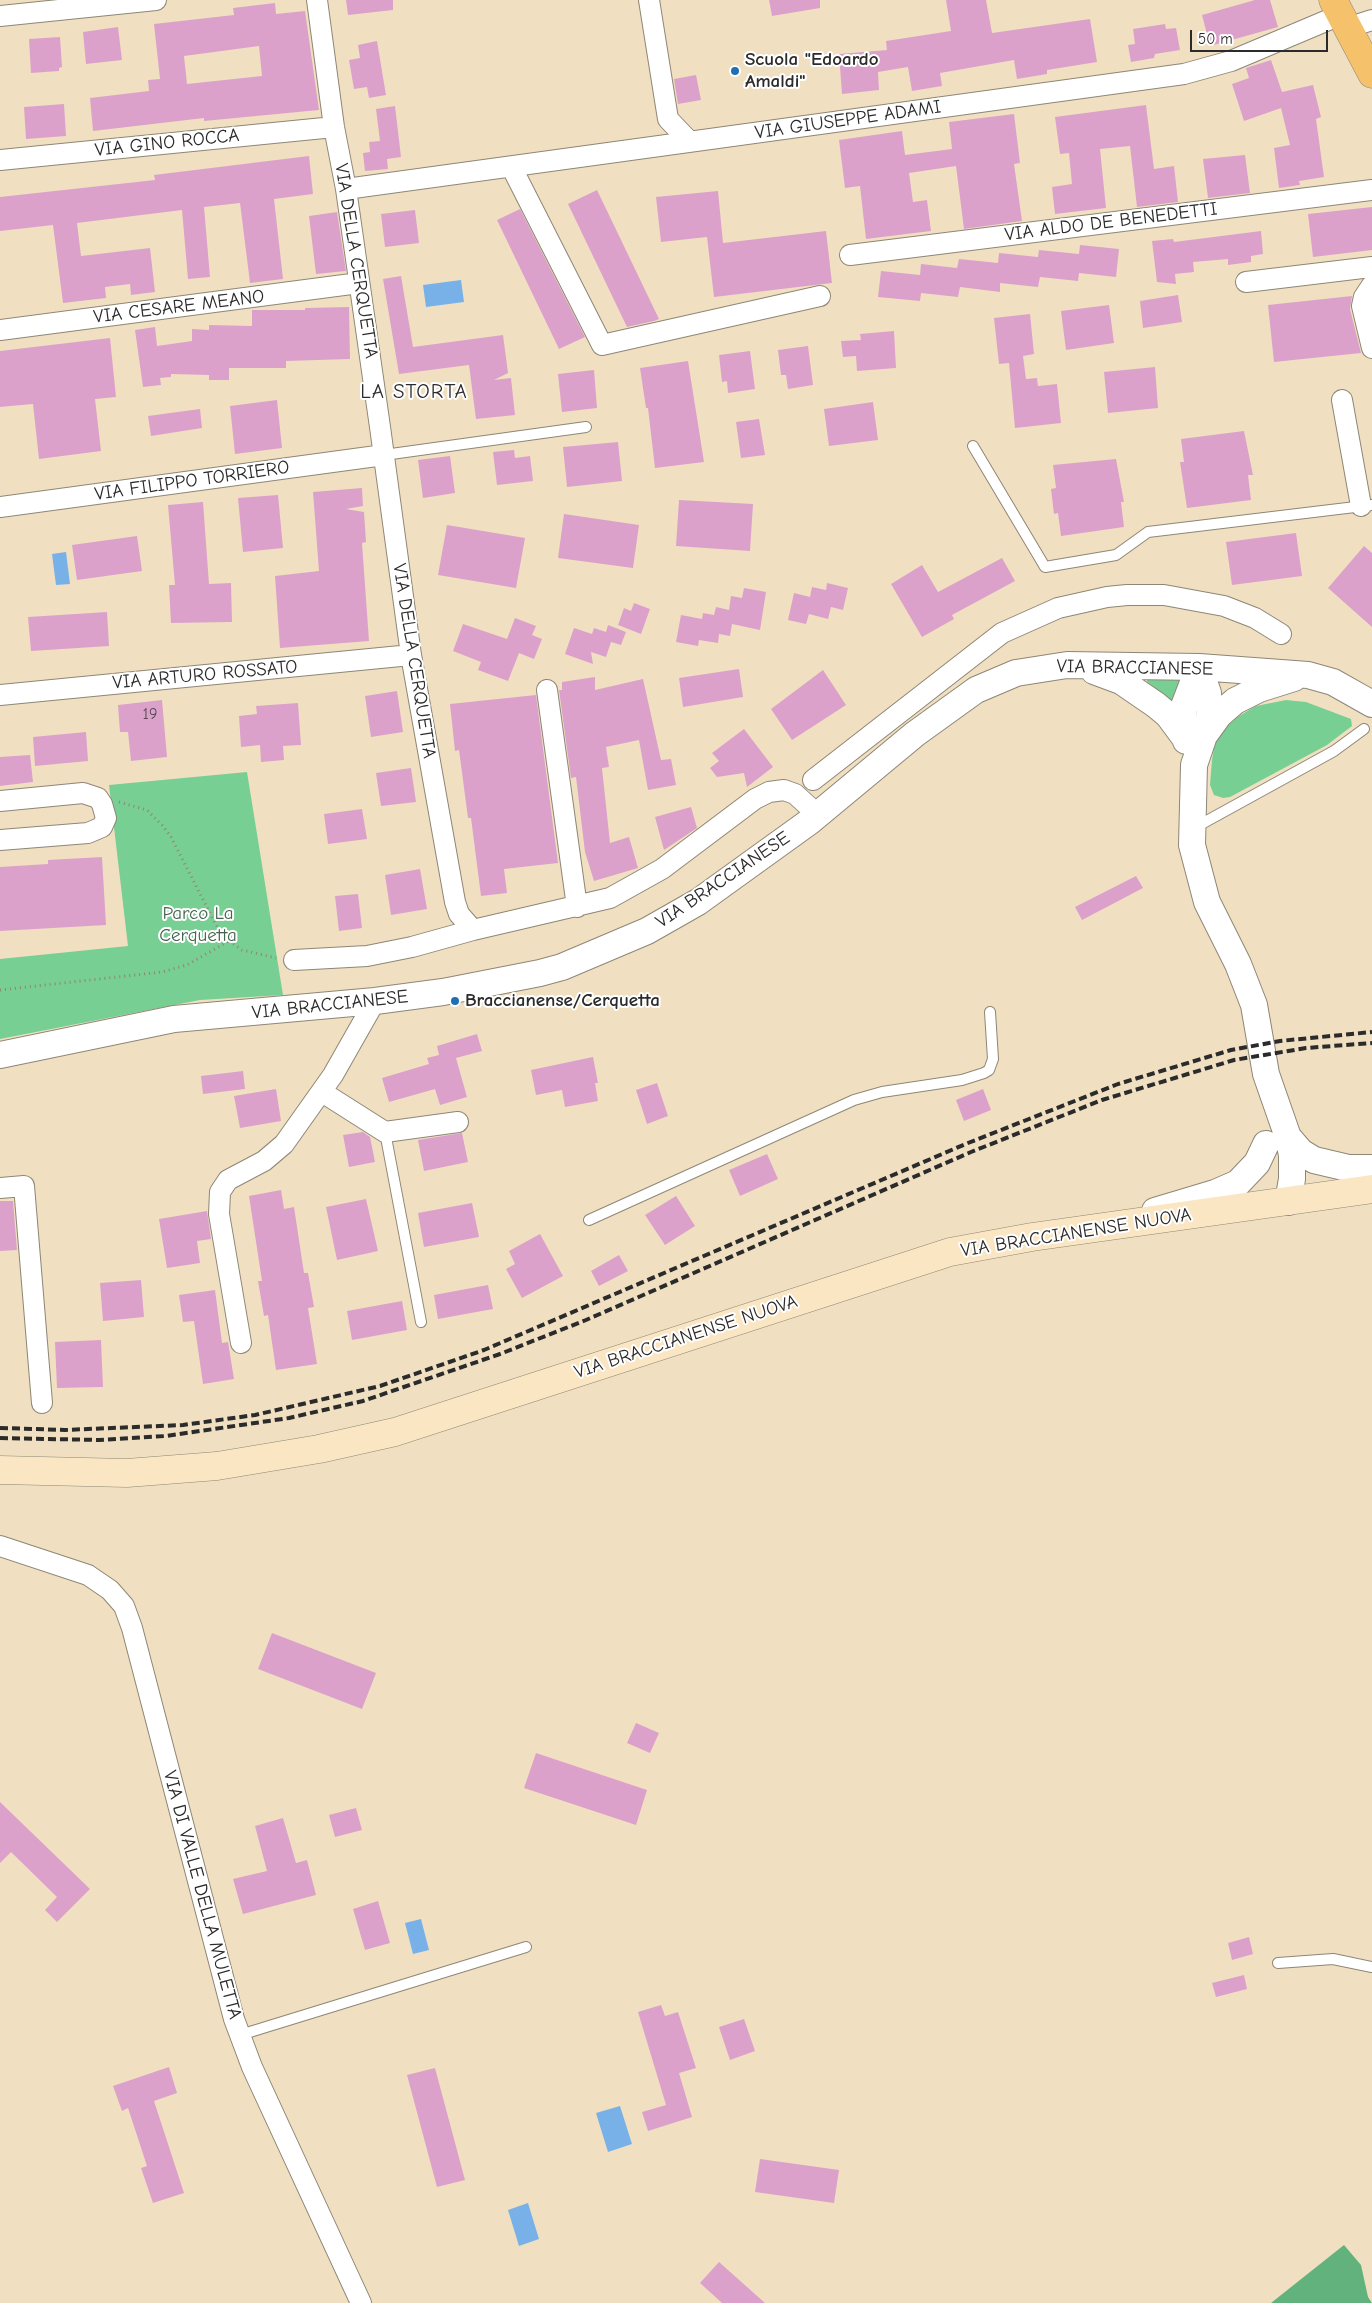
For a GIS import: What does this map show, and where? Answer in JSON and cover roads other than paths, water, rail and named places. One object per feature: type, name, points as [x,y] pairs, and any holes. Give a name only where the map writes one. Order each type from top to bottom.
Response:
[{"type":"main road","points":[[1348,16],[1372,74]]},
{"type":"main road","name":"VIA BRACCIANENSE NUOVA","points":[[0,1470],[137,1472],[217,1466],[318,1449],[396,1432],[950,1252],[1032,1237],[1372,1189]]},
{"type":"street","points":[[0,16],[156,0]]},
{"type":"street","name":"VIA DELLA CERQUETTA","points":[[318,0],[334,127],[346,189],[411,655],[455,902],[459,914],[473,930]]},
{"type":"street","points":[[649,0],[668,119],[689,142]]},
{"type":"street","name":"VIA GIUSEPPE ADAMI","points":[[346,189],[512,168],[1184,74],[1231,61],[1348,16]]},
{"type":"street","name":"VIA GINO ROCCA","points":[[0,160],[334,127]]},
{"type":"street","points":[[512,168],[602,345],[820,296]]},
{"type":"street","name":"VIA ALDO DE BENEDETTI","points":[[850,254],[1372,190]]},
{"type":"street","points":[[1246,282],[1372,268]]},
{"type":"street","name":"VIA CESARE MEANO","points":[[0,330],[359,283]]},
{"type":"street","points":[[1372,285],[1364,297],[1362,306],[1372,348]]},
{"type":"street","points":[[1342,400],[1366,506]]},
{"type":"street","name":"VIA FILIPPO TORRIERO","points":[[0,507],[384,455]]},
{"type":"street","points":[[795,794],[996,637],[1025,621],[1058,608],[1107,597],[1164,595],[1204,601],[1241,611],[1281,634]]},
{"type":"street","name":"VIA ARTURO ROSSATO","points":[[0,695],[411,655]]},
{"type":"street","points":[[1067,665],[1098,672],[1136,690],[1196,736]]},
{"type":"street","name":"VIA BRACCIANESE","points":[[0,1055],[174,1019],[375,1001],[443,992],[540,974],[621,943],[698,902],[826,807],[915,734],[976,690],[1016,673],[1067,665],[1199,667],[1308,675],[1334,682],[1372,704]]},
{"type":"street","points":[[1199,667],[1210,704],[1196,736],[1191,830],[1192,845],[1202,889],[1238,964],[1254,1005],[1277,1140],[1292,1155],[1292,1179],[1288,1202]]},
{"type":"street","points":[[1196,736],[1223,711],[1240,699],[1274,684],[1308,675]]},
{"type":"street","points":[[547,690],[577,907]]},
{"type":"street","points":[[813,780],[826,807]]},
{"type":"street","points":[[294,960],[366,956],[420,945],[531,915],[577,907],[610,898],[643,881],[686,852],[759,796],[779,790],[795,794],[826,807]]},
{"type":"street","points":[[0,801],[83,793],[91,794],[102,804],[106,818],[102,827],[96,830],[0,840]]},
{"type":"street","points":[[242,1343],[220,1214],[220,1192],[228,1180],[264,1161],[284,1144],[322,1092],[375,1001]]},
{"type":"street","points":[[322,1092],[385,1132],[458,1122]]},
{"type":"street","points":[[1277,1140],[1314,1160],[1348,1168],[1372,1168]]},
{"type":"street","points":[[1093,1229],[1215,1193],[1238,1183],[1277,1140]]},
{"type":"street","points":[[0,1188],[24,1186],[42,1403]]},
{"type":"street","name":"VIA DI VALLE DELLA MULETTA","points":[[0,1546],[88,1575],[110,1590],[124,1606],[132,1628],[240,2036],[361,2303]]},
{"type":"lane","points":[[384,455],[586,427]]},
{"type":"lane","points":[[973,446],[1045,567],[1116,555],[1148,532],[1366,506]]},
{"type":"lane","points":[[1191,830],[1334,751],[1364,729]]},
{"type":"lane","points":[[589,1220],[854,1100],[882,1092],[962,1080],[984,1073],[989,1070],[993,1059],[990,1012]]},
{"type":"lane","points":[[385,1132],[421,1322]]},
{"type":"lane","points":[[240,2036],[526,1947]]},
{"type":"lane","points":[[1278,1963],[1332,1959],[1372,1967]]},
{"type":"water","points":[[461,280],[464,302],[426,307],[423,285]]},
{"type":"water","points":[[66,552],[70,584],[56,585],[52,554]]},
{"type":"water","points":[[421,1919],[429,1950],[413,1954],[405,1923]]},
{"type":"water","points":[[620,2106],[632,2144],[608,2152],[596,2113]]},
{"type":"water","points":[[528,2203],[539,2239],[519,2246],[508,2210]]},
{"type":"railway","points":[[0,1428],[65,1430],[183,1425],[255,1415],[380,1386],[484,1350],[968,1143],[1118,1084],[1231,1050],[1280,1041],[1372,1032]]},
{"type":"railway","points":[[0,1438],[99,1440],[166,1436],[289,1418],[363,1401],[500,1354],[586,1320],[971,1152],[1102,1100],[1234,1060],[1306,1048],[1372,1043]]},
{"type":"place","name":"Scuola \"Edoardo Amaldi\"","points":[[735,71]]},
{"type":"place","name":"Braccianense/Cerquetta","points":[[455,1001]]},
{"type":"district","name":"LA STORTA","points":[[414,392]]},
{"type":"park label","name":"Parco La Cerquetta","points":[[198,925]]}]
